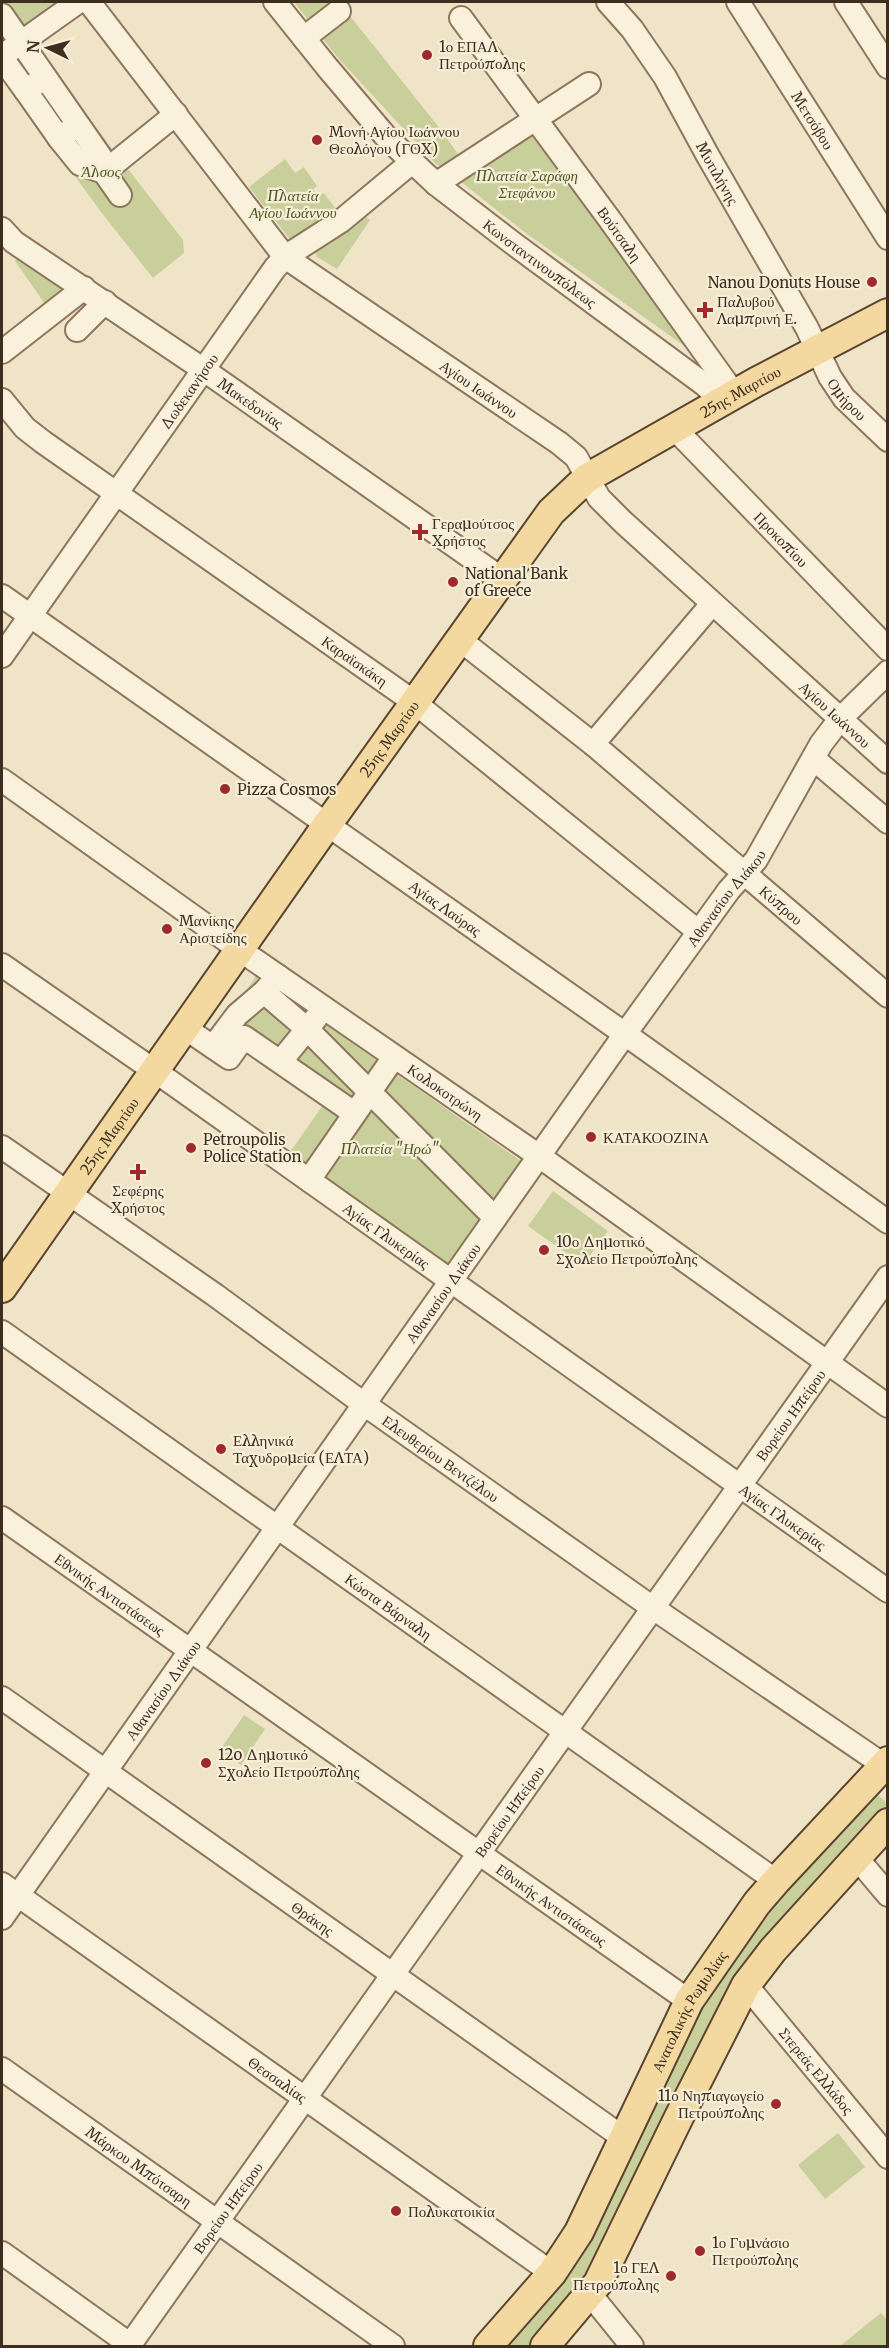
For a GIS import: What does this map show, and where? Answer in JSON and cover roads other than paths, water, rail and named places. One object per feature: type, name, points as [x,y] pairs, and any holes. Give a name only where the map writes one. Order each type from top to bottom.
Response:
[{"type":"main road","name":"25ης Μαρτίου","points":[[2,1288],[414,702],[551,512],[587,478],[729,398],[888,313]]},
{"type":"main road","name":"Ανατολικής Ρωμυλίας","points":[[488,2346],[552,2273],[579,2232],[689,2001],[757,1903],[886,1764]]},
{"type":"main road","points":[[545,2346],[598,2283],[746,1985],[773,1950],[888,1823]]},
{"type":"street","points":[[78,2],[2,57],[80,164],[104,172]]},
{"type":"street","name":"Αγίου Ιωάννου","points":[[89,2],[285,257],[559,443],[576,457],[599,498],[712,604],[888,762]]},
{"type":"street","name":"Κωνσταντινουπόλεως","points":[[275,2],[387,138],[436,184],[705,385],[729,398]]},
{"type":"street","name":"Μυτιλήνης","points":[[608,2],[632,29],[665,77],[818,350]]},
{"type":"street","name":"Μετσόβου","points":[[738,2],[888,238]]},
{"type":"street","points":[[846,2],[888,67]]},
{"type":"street","points":[[304,38],[339,11]]},
{"type":"street","points":[[2,17],[79,124],[100,156],[104,172],[120,195]]},
{"type":"street","name":"Βούτσαλη","points":[[461,18],[610,220],[729,398]]},
{"type":"street","points":[[26,91],[45,76]]},
{"type":"street","points":[[436,184],[589,84]]},
{"type":"street","points":[[104,172],[176,114]]},
{"type":"street","points":[[59,138],[79,124]]},
{"type":"street","name":"Δωδεκανήσου","points":[[2,656],[285,257],[341,220],[412,162]]},
{"type":"street","name":"Μακεδονίας","points":[[2,229],[14,242],[204,370],[502,579]]},
{"type":"street","points":[[2,352],[84,288]]},
{"type":"street","points":[[77,330],[105,302]]},
{"type":"street","name":"Ομήρου","points":[[818,350],[830,377],[844,398],[888,440]]},
{"type":"street","name":"Καραϊσκάκη","points":[[2,400],[25,428],[414,702],[699,932]]},
{"type":"street","name":"Προκοπίου","points":[[675,429],[888,650]]},
{"type":"street","name":"Αγίας Λαύρας","points":[[2,596],[888,1222]]},
{"type":"street","points":[[593,744],[712,604]]},
{"type":"street","name":"Κύπρου","points":[[459,639],[593,744],[888,996]]},
{"type":"street","name":"Αθανασίου Διάκου","points":[[2,1918],[9,1890],[105,1771],[625,1034],[699,932],[756,860],[821,744],[840,719],[888,672]]},
{"type":"street","points":[[814,759],[888,822]]},
{"type":"street","name":"Κολοκοτρώνη","points":[[2,780],[240,950],[271,984],[324,1008],[340,1042],[394,1057],[539,1156],[888,1406]]},
{"type":"street","name":"Αγίας Γλυκερίας","points":[[2,965],[888,1591]]},
{"type":"street","points":[[213,1047],[237,1015],[271,984],[309,1031]]},
{"type":"street","points":[[281,1061],[309,1031],[324,1008]]},
{"type":"street","points":[[309,1031],[318,1025],[340,1042],[369,1073],[354,1113],[309,1180]]},
{"type":"street","points":[[185,1028],[229,1059],[244,1037],[354,1113]]},
{"type":"street","points":[[365,1087],[394,1057]]},
{"type":"street","points":[[365,1087],[495,1218]]},
{"type":"street","name":"Ελευθερίου Βενιζέλου","points":[[2,1147],[215,1295],[364,1404],[653,1608],[886,1764]]},
{"type":"street","name":"Βορείου Ηπείρου","points":[[130,2346],[888,1277]]},
{"type":"street","name":"Κώστα Βάρναλη","points":[[2,1332],[776,1881]]},
{"type":"street","name":"Εθνικής Αντιστάσεως","points":[[2,1518],[689,2001]]},
{"type":"street","name":"Θράκης","points":[[2,1698],[625,2139]]},
{"type":"street","points":[[856,1857],[888,1895]]},
{"type":"street","name":"Θεσσαλίας","points":[[9,1890],[552,2273]]},
{"type":"street","name":"Στερεάς Ελλάδος","points":[[746,1985],[888,2157]]},
{"type":"street","name":"Μάρκου Μπότσαρη","points":[[2,2069],[393,2346]]},
{"type":"street","points":[[2,2253],[130,2346]]},
{"type":"street","points":[[590,2294],[632,2346]]},
{"type":"place","name":"1ο ΕΠΑΛ Πετρούπολης","points":[[427,55]]},
{"type":"place","name":"Μονή Αγίου Ιωάννου Θεολόγου (ΓΟΧ)","points":[[317,140]]},
{"type":"place","name":"Nanou Donuts House","points":[[872,282]]},
{"type":"place","name":"Παλυβού Λαμπρινή Ε.","points":[[705,310]]},
{"type":"place","name":"Γεραμούτσος Χρήστος","points":[[420,532]]},
{"type":"place","name":"National Bank of Greece","points":[[453,582]]},
{"type":"place","name":"Pizza Cosmos","points":[[225,789]]},
{"type":"place","name":"Μανίκης Αριστείδης","points":[[167,929]]},
{"type":"place","name":"ΚΑΤΑΚΟΟΖΙΝΑ","points":[[591,1137]]},
{"type":"place","name":"Petroupolis Police Station","points":[[191,1148]]},
{"type":"place","name":"Σεφέρης Χρήστος","points":[[138,1172]]},
{"type":"place","name":"10ο Δημοτικό Σχολείο Πετρούπολης","points":[[544,1250]]},
{"type":"place","name":"Ελληνικά Ταχυδρομεία (ΕΛΤΑ)","points":[[221,1449]]},
{"type":"place","name":"12o Δημοτικό Σχολείο Πετρούπολης","points":[[206,1763]]},
{"type":"place","name":"11ο Νηπιαγωγείο Πετρούπολης","points":[[776,2104]]},
{"type":"place","name":"Πολυκατοικία","points":[[396,2211]]},
{"type":"place","name":"1ο Γυμνάσιο Πετρούπολης","points":[[700,2251]]},
{"type":"place","name":"1ο ΓΕΛ Πετρούπολης","points":[[671,2276]]},
{"type":"park label","name":"Άλσος","points":[[101,171]]},
{"type":"park label","name":"Πλατεία Σαράφη Στεφάνου","points":[[527,184]]},
{"type":"park label","name":"Πλατεία Αγίου Ιωάννου","points":[[293,204]]},
{"type":"park label","name":"Πλατεία \"Ηρώ\"","points":[[390,1148]]}]
